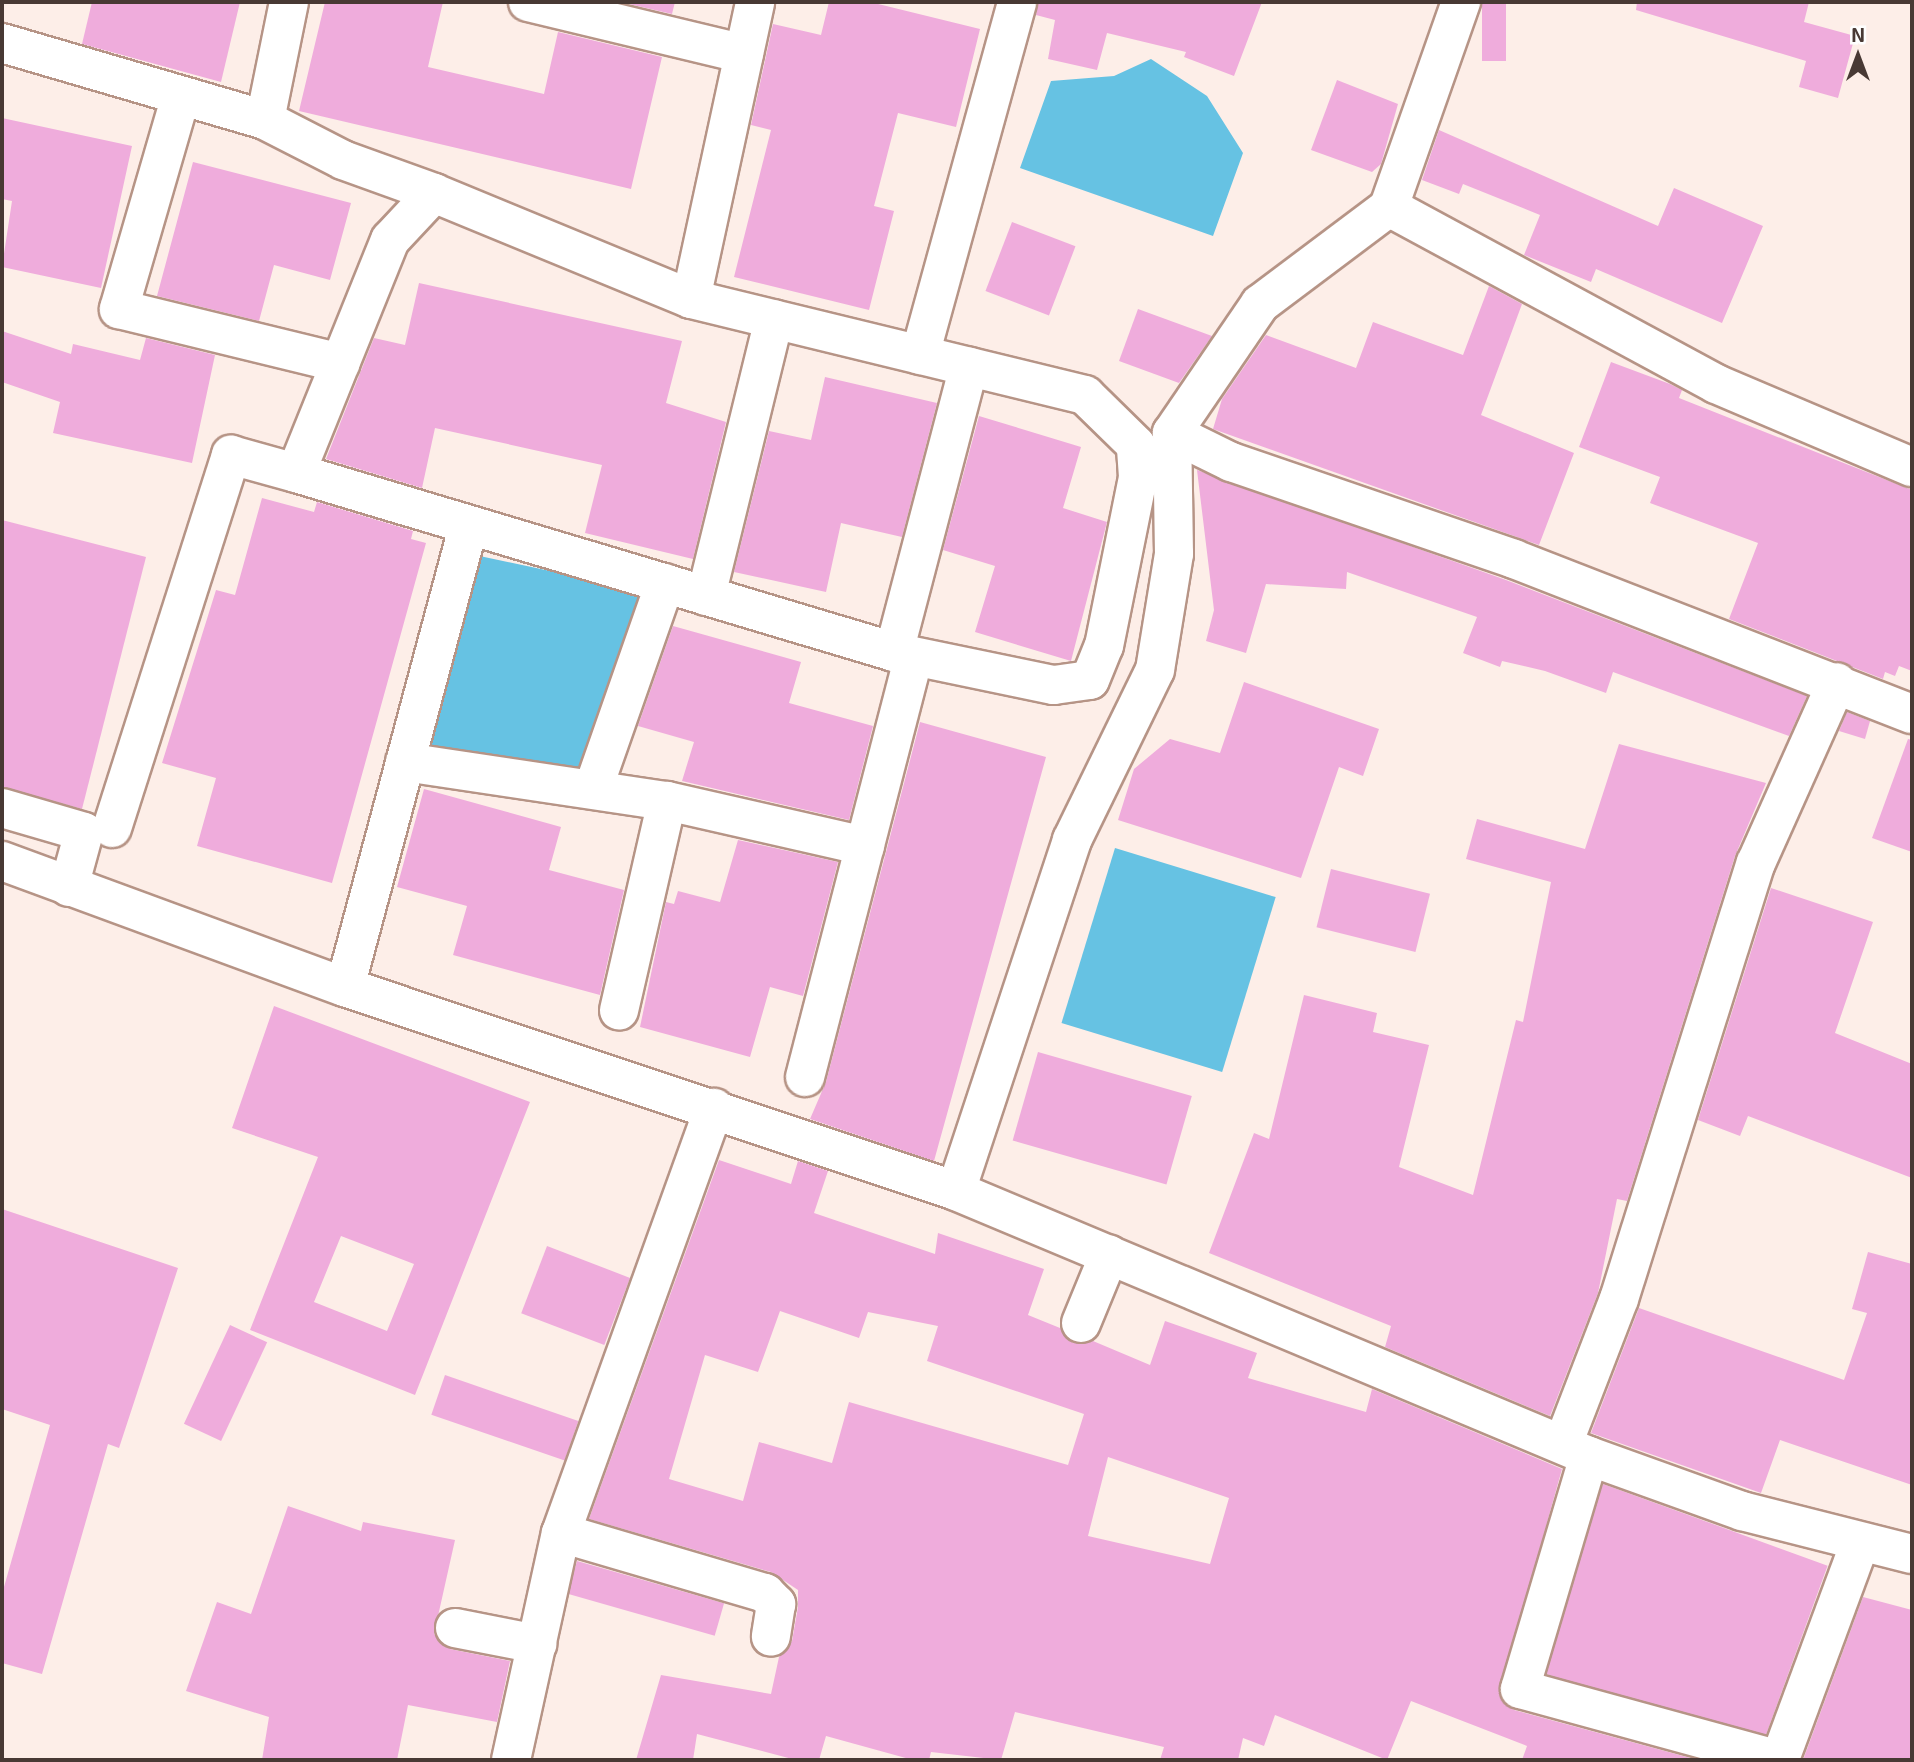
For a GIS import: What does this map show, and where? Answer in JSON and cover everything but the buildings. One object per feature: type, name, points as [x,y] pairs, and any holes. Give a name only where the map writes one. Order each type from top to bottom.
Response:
[{"type":"street","points":[[265,120],[289,2]]},
{"type":"street","points":[[528,2],[744,54]]},
{"type":"street","points":[[691,299],[755,2]]},
{"type":"street","points":[[920,355],[1017,2]]},
{"type":"street","points":[[956,1191],[1072,840],[1155,670],[1174,554],[1172,433],[1260,304],[1388,207],[1461,2]]},
{"type":"street","points":[[2,43],[180,99],[265,120],[344,160],[434,193],[691,299],[1085,395],[1136,445],[1138,477],[1104,646],[1090,680],[1054,685],[904,654],[231,455],[112,828]]},
{"type":"street","points":[[180,99],[119,309],[340,363]]},
{"type":"street","points":[[296,473],[390,240],[434,193]]},
{"type":"street","points":[[1388,207],[1716,384],[1912,467]]},
{"type":"street","points":[[706,596],[774,319]]},
{"type":"street","points":[[805,1077],[865,846],[904,654],[969,367]]},
{"type":"street","points":[[1172,433],[1231,462],[1837,681],[1912,714]]},
{"type":"street","points":[[345,987],[469,525]]},
{"type":"street","points":[[594,786],[665,583]]},
{"type":"street","points":[[1837,681],[1756,863],[1619,1299],[1576,1450],[1520,1689],[1780,1760],[1859,1545]]},
{"type":"street","points":[[405,762],[594,786],[865,846]]},
{"type":"street","points":[[619,1011],[667,801]]},
{"type":"street","points":[[2,808],[84,832],[69,887]]},
{"type":"street","points":[[2,861],[345,987],[956,1191],[1576,1450],[1859,1545],[1912,1553]]},
{"type":"street","points":[[511,1760],[561,1533],[714,1108]]},
{"type":"street","points":[[1082,1323],[1109,1255]]},
{"type":"street","points":[[561,1533],[765,1593],[776,1604],[771,1637]]},
{"type":"street","points":[[455,1628],[537,1644]]},
{"type":"water","points":[[1151,59],[1207,96],[1243,153],[1213,236],[1020,168],[1051,81],[1114,76]]},
{"type":"water","points":[[475,555],[649,592],[583,776],[420,754]]},
{"type":"water","points":[[1115,848],[1276,897],[1222,1072],[1061,1023]]}]
